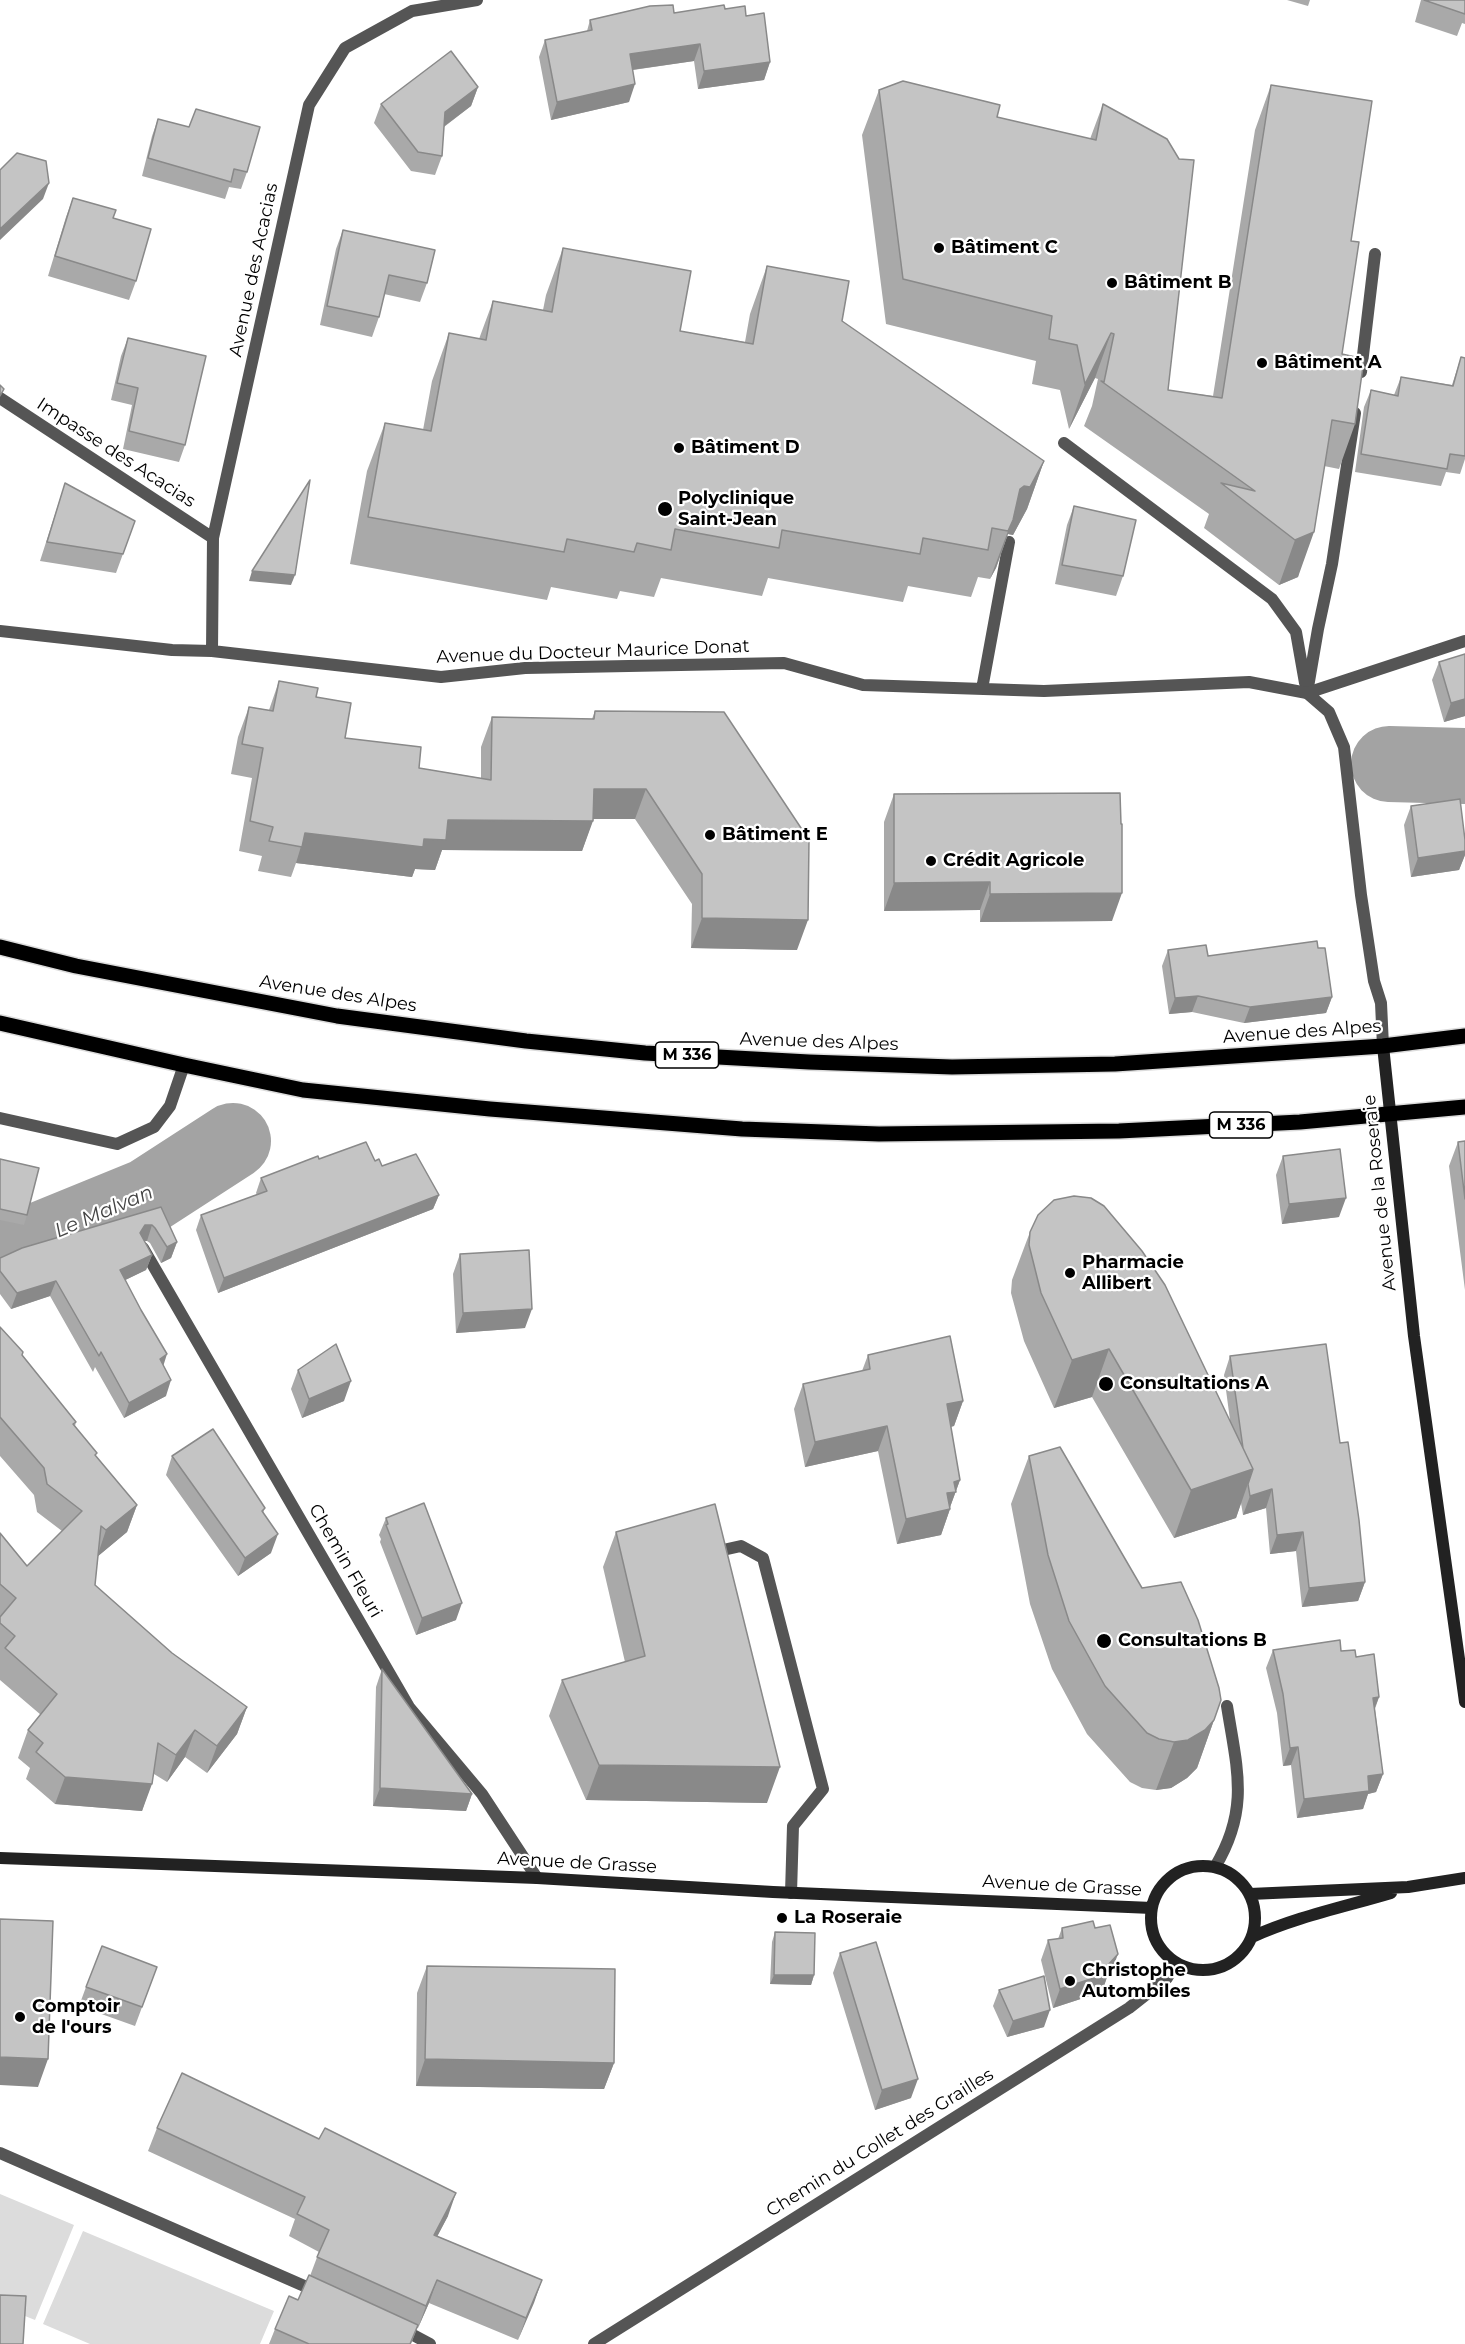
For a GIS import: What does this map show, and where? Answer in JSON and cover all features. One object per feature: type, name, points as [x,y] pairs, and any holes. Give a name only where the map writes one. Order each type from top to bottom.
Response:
[{"type":"main road","name":"Avenue des Alpes","points":[[0,947],[76,966],[337,1016],[526,1041],[645,1053],[809,1062],[952,1066],[1115,1064],[1383,1046],[1465,1036]]},
{"type":"main road","name":"M 336","points":[[0,1023],[303,1090],[630,1121],[891,1134],[1110,1132],[1265,1124],[1465,1107]]},
{"type":"main road","name":"Avenue de la Roseraie","points":[[1383,1046],[1414,1336],[1465,1702]]},
{"type":"main road","name":"Avenue de Grasse","points":[[0,1858],[537,1878],[791,1893],[1152,1908]]},
{"type":"main road","points":[[1215,1867],[1236,1877],[1250,1894],[1255,1908],[1256,1923],[1252,1937],[1246,1949],[1226,1965],[1214,1969],[1187,1968],[1166,1955],[1156,1939],[1150,1921],[1152,1908],[1156,1895],[1174,1874],[1187,1868],[1215,1867]]},
{"type":"main road","points":[[1250,1894],[1408,1887],[1465,1878]]},
{"type":"main road","points":[[1252,1937],[1282,1924],[1316,1916],[1408,1887]]},
{"type":"street","name":"Avenue des Acacias","points":[[212,651],[213,538],[309,105],[345,48],[412,11],[477,0]]},
{"type":"street","points":[[1360,382],[1375,254]]},
{"type":"street","name":"Impasse des Acacias","points":[[0,398],[213,538]]},
{"type":"street","points":[[1307,693],[1332,564],[1357,405]]},
{"type":"street","points":[[1064,442],[1272,599],[1296,632],[1307,693]]},
{"type":"street","points":[[982,689],[1009,542]]},
{"type":"street","name":"Avenue du Docteur Maurice Donat","points":[[0,631],[172,650],[212,651],[441,677],[525,668],[784,663],[863,685],[1044,691],[1249,682],[1307,693],[1465,640]]},
{"type":"street","name":"Avenue de la Roseraie","points":[[1307,693],[1329,712],[1344,747],[1361,895],[1374,981],[1381,1003],[1383,1046]]},
{"type":"street","points":[[0,1118],[117,1144],[154,1127],[170,1106],[184,1065]]},
{"type":"street","name":"Chemin Fleuri","points":[[143,1248],[409,1707],[482,1794],[537,1878]]},
{"type":"street","points":[[714,1552],[741,1546],[763,1558],[823,1789],[793,1826],[791,1893]]},
{"type":"street","points":[[1215,1867],[1227,1847],[1237,1815],[1238,1778],[1227,1706]]},
{"type":"street","name":"Chemin du Collet des Grailles","points":[[594,2344],[1129,2008],[1167,1978],[1176,1963]]},
{"type":"street","points":[[0,2153],[335,2299]]},
{"type":"street","points":[[389,2323],[430,2344]]},
{"type":"shaded area","points":[[0,2194],[74,2225],[35,2320],[0,2306]]},
{"type":"shaded area","points":[[83,2231],[274,2311],[260,2344],[90,2344],[43,2324]]},
{"type":"building","points":[[1424,0],[1465,0],[1465,14]]},
{"type":"building","points":[[673,5],[674,13],[724,5],[725,9],[745,6],[746,16],[764,13],[770,62],[704,71],[700,44],[630,54],[635,84],[557,102],[545,40],[592,30],[590,20],[650,6]]},
{"type":"building","points":[[451,51],[478,87],[445,112],[442,156],[418,152],[381,104]]},
{"type":"building","points":[[903,81],[1000,105],[997,117],[1096,140],[1103,104],[1167,139],[1179,159],[1194,160],[1168,390],[1222,398],[1271,85],[1372,101],[1351,241],[1359,242],[1342,354],[1364,359],[1355,424],[1332,420],[1314,532],[1295,540],[1221,483],[1255,491],[1101,381],[1104,382],[1114,334],[1111,333],[1085,384],[1077,345],[1049,339],[1052,316],[903,279],[879,90]]},
{"type":"building","points":[[196,109],[260,127],[247,172],[234,169],[231,182],[148,158],[158,119],[189,127]]},
{"type":"building","points":[[17,153],[46,161],[49,183],[0,229],[0,170]]},
{"type":"building","points":[[73,198],[116,210],[113,218],[151,229],[136,281],[55,256]]},
{"type":"building","points":[[343,230],[435,250],[427,283],[389,275],[379,317],[327,306]]},
{"type":"building","name":"Bâtiment D","points":[[563,248],[691,271],[680,331],[753,344],[767,266],[849,281],[842,321],[1044,461],[1030,487],[1024,486],[1020,489],[1008,531],[992,528],[988,550],[923,538],[920,554],[782,530],[779,548],[675,529],[671,550],[637,543],[634,552],[567,539],[564,552],[368,517],[385,423],[431,431],[449,333],[486,340],[493,301],[552,312]]},
{"type":"building","points":[[128,338],[206,356],[185,445],[129,431],[138,388],[117,383]]},
{"type":"building","points":[[1461,357],[1465,358],[1465,456],[1450,454],[1447,469],[1361,454],[1371,390],[1398,396],[1401,377],[1453,386]]},
{"type":"building","points":[[310,480],[295,575],[252,571]]},
{"type":"building","points":[[65,483],[135,521],[123,554],[47,542]]},
{"type":"building","points":[[1074,506],[1136,520],[1123,576],[1062,565]]},
{"type":"building","points":[[1465,654],[1465,699],[1451,703],[1439,662]]},
{"type":"building","points":[[279,681],[318,688],[316,697],[351,703],[345,738],[421,747],[419,768],[491,780],[492,717],[594,719],[595,711],[724,712],[809,840],[808,920],[702,918],[702,874],[646,789],[594,789],[593,821],[448,820],[446,840],[424,839],[423,847],[305,833],[302,847],[269,841],[273,827],[250,821],[263,748],[242,744],[249,707],[273,711]]},
{"type":"building","points":[[1120,793],[1122,893],[990,894],[990,882],[894,883],[894,794]]},
{"type":"building","points":[[1460,799],[1465,851],[1418,858],[1411,806]]},
{"type":"building","points":[[1317,941],[1318,948],[1325,948],[1332,997],[1250,1007],[1198,996],[1175,998],[1168,950],[1206,945],[1208,956]]},
{"type":"building","points":[[1465,1141],[1465,1199],[1458,1142]]},
{"type":"building","points":[[366,1142],[375,1161],[379,1159],[382,1166],[416,1154],[439,1195],[224,1278],[201,1215],[267,1191],[261,1178],[318,1156],[319,1159]]},
{"type":"building","points":[[1340,1149],[1346,1198],[1289,1204],[1283,1156]]},
{"type":"building","points":[[0,1159],[39,1168],[27,1215],[0,1209]]},
{"type":"building","points":[[1074,1196],[1091,1198],[1104,1206],[1142,1251],[1165,1285],[1253,1469],[1191,1490],[1109,1349],[1072,1360],[1041,1293],[1029,1245],[1030,1232],[1038,1215],[1054,1200]]},
{"type":"building","points":[[161,1207],[177,1242],[167,1247],[152,1225],[145,1225],[140,1233],[152,1255],[120,1270],[167,1354],[160,1359],[171,1380],[129,1403],[101,1352],[99,1356],[56,1281],[17,1293],[0,1271],[0,1258],[22,1248]]},
{"type":"building","points":[[529,1250],[532,1309],[463,1313],[460,1254]]},
{"type":"building","points":[[0,1327],[23,1352],[22,1355],[76,1422],[73,1424],[97,1453],[95,1455],[137,1505],[106,1530],[101,1526],[95,1585],[172,1653],[247,1707],[217,1746],[195,1730],[176,1755],[158,1743],[152,1784],[65,1777],[36,1752],[43,1743],[28,1730],[57,1694],[5,1648],[15,1636],[0,1623],[0,1617],[16,1598],[0,1584],[0,1533],[27,1566],[82,1511],[47,1484],[44,1468],[0,1417]]},
{"type":"building","points":[[950,1336],[963,1401],[947,1404],[960,1480],[954,1482],[956,1492],[947,1493],[950,1509],[906,1519],[887,1426],[815,1442],[803,1384],[870,1369],[868,1355]]},
{"type":"building","points":[[336,1344],[351,1381],[309,1399],[298,1370]]},
{"type":"building","points":[[1326,1344],[1340,1443],[1348,1442],[1365,1582],[1309,1588],[1303,1532],[1277,1535],[1272,1489],[1250,1496],[1248,1484],[1253,1469],[1243,1448],[1230,1356]]},
{"type":"building","points":[[213,1429],[265,1508],[262,1511],[278,1534],[245,1558],[172,1456]]},
{"type":"building","points":[[1060,1447],[1142,1588],[1181,1582],[1198,1620],[1221,1700],[1214,1720],[1205,1730],[1188,1740],[1174,1742],[1159,1739],[1147,1733],[1105,1686],[1069,1621],[1048,1555],[1029,1456]]},
{"type":"building","points":[[424,1503],[462,1603],[422,1618],[386,1525],[388,1524],[386,1518]]},
{"type":"building","points":[[715,1504],[780,1767],[599,1765],[562,1680],[645,1656],[616,1532]]},
{"type":"building","points":[[1340,1640],[1341,1651],[1355,1650],[1356,1657],[1374,1654],[1379,1697],[1373,1698],[1383,1774],[1368,1776],[1369,1791],[1304,1799],[1298,1747],[1290,1748],[1283,1694],[1273,1650]]},
{"type":"building","points":[[382,1669],[472,1794],[380,1788]]},
{"type":"building","name":"Comptoir de l'ours","points":[[0,1919],[53,1921],[48,2059],[0,2057]]},
{"type":"building","points":[[1093,1921],[1095,1928],[1110,1925],[1118,1954],[1107,1966],[1109,1973],[1060,1989],[1048,1940],[1063,1938],[1062,1928]]},
{"type":"building","points":[[775,1932],[815,1933],[814,1975],[774,1975]]},
{"type":"building","points":[[876,1942],[918,2079],[882,2090],[840,1953]]},
{"type":"building","points":[[102,1946],[157,1967],[142,2007],[86,1987]]},
{"type":"building","points":[[427,1966],[615,1969],[614,2063],[425,2059]]},
{"type":"building","points":[[1044,1976],[1050,2010],[1013,2021],[999,1990]]},
{"type":"building","points":[[182,2073],[319,2139],[325,2128],[456,2193],[434,2235],[542,2280],[526,2318],[437,2280],[426,2306],[317,2257],[329,2230],[297,2214],[305,2197],[157,2128]]},
{"type":"building","points":[[309,2275],[418,2325],[410,2344],[309,2344],[275,2329],[289,2296],[298,2300]]},
{"type":"building","points":[[0,2295],[26,2296],[23,2344],[0,2344]]},
{"type":"waterway","name":"Le Malvan","points":[[1389,764],[1465,766]]},
{"type":"waterway","name":"Le Malvan","points":[[0,1254],[8,1253],[148,1196],[233,1141]]},
{"type":"place","name":"Bâtiment C","points":[[939,248]]},
{"type":"place","name":"Bâtiment B","points":[[1112,283]]},
{"type":"place","name":"Bâtiment A","points":[[1262,363]]},
{"type":"place","name":"Bâtiment D","points":[[679,448]]},
{"type":"place","name":"Polyclinique Saint-Jean","points":[[665,509]]},
{"type":"place","name":"Bâtiment E","points":[[710,835]]},
{"type":"place","name":"Crédit Agricole","points":[[931,861]]},
{"type":"place","name":"Pharmacie Allibert","points":[[1070,1273]]},
{"type":"place","name":"Consultations A","points":[[1106,1384]]},
{"type":"place","name":"Consultations B","points":[[1104,1641]]},
{"type":"place","name":"La Roseraie","points":[[782,1918]]},
{"type":"place","name":"Christophe Autombiles","points":[[1070,1981]]},
{"type":"place","name":"Comptoir de l'ours","points":[[20,2017]]}]
